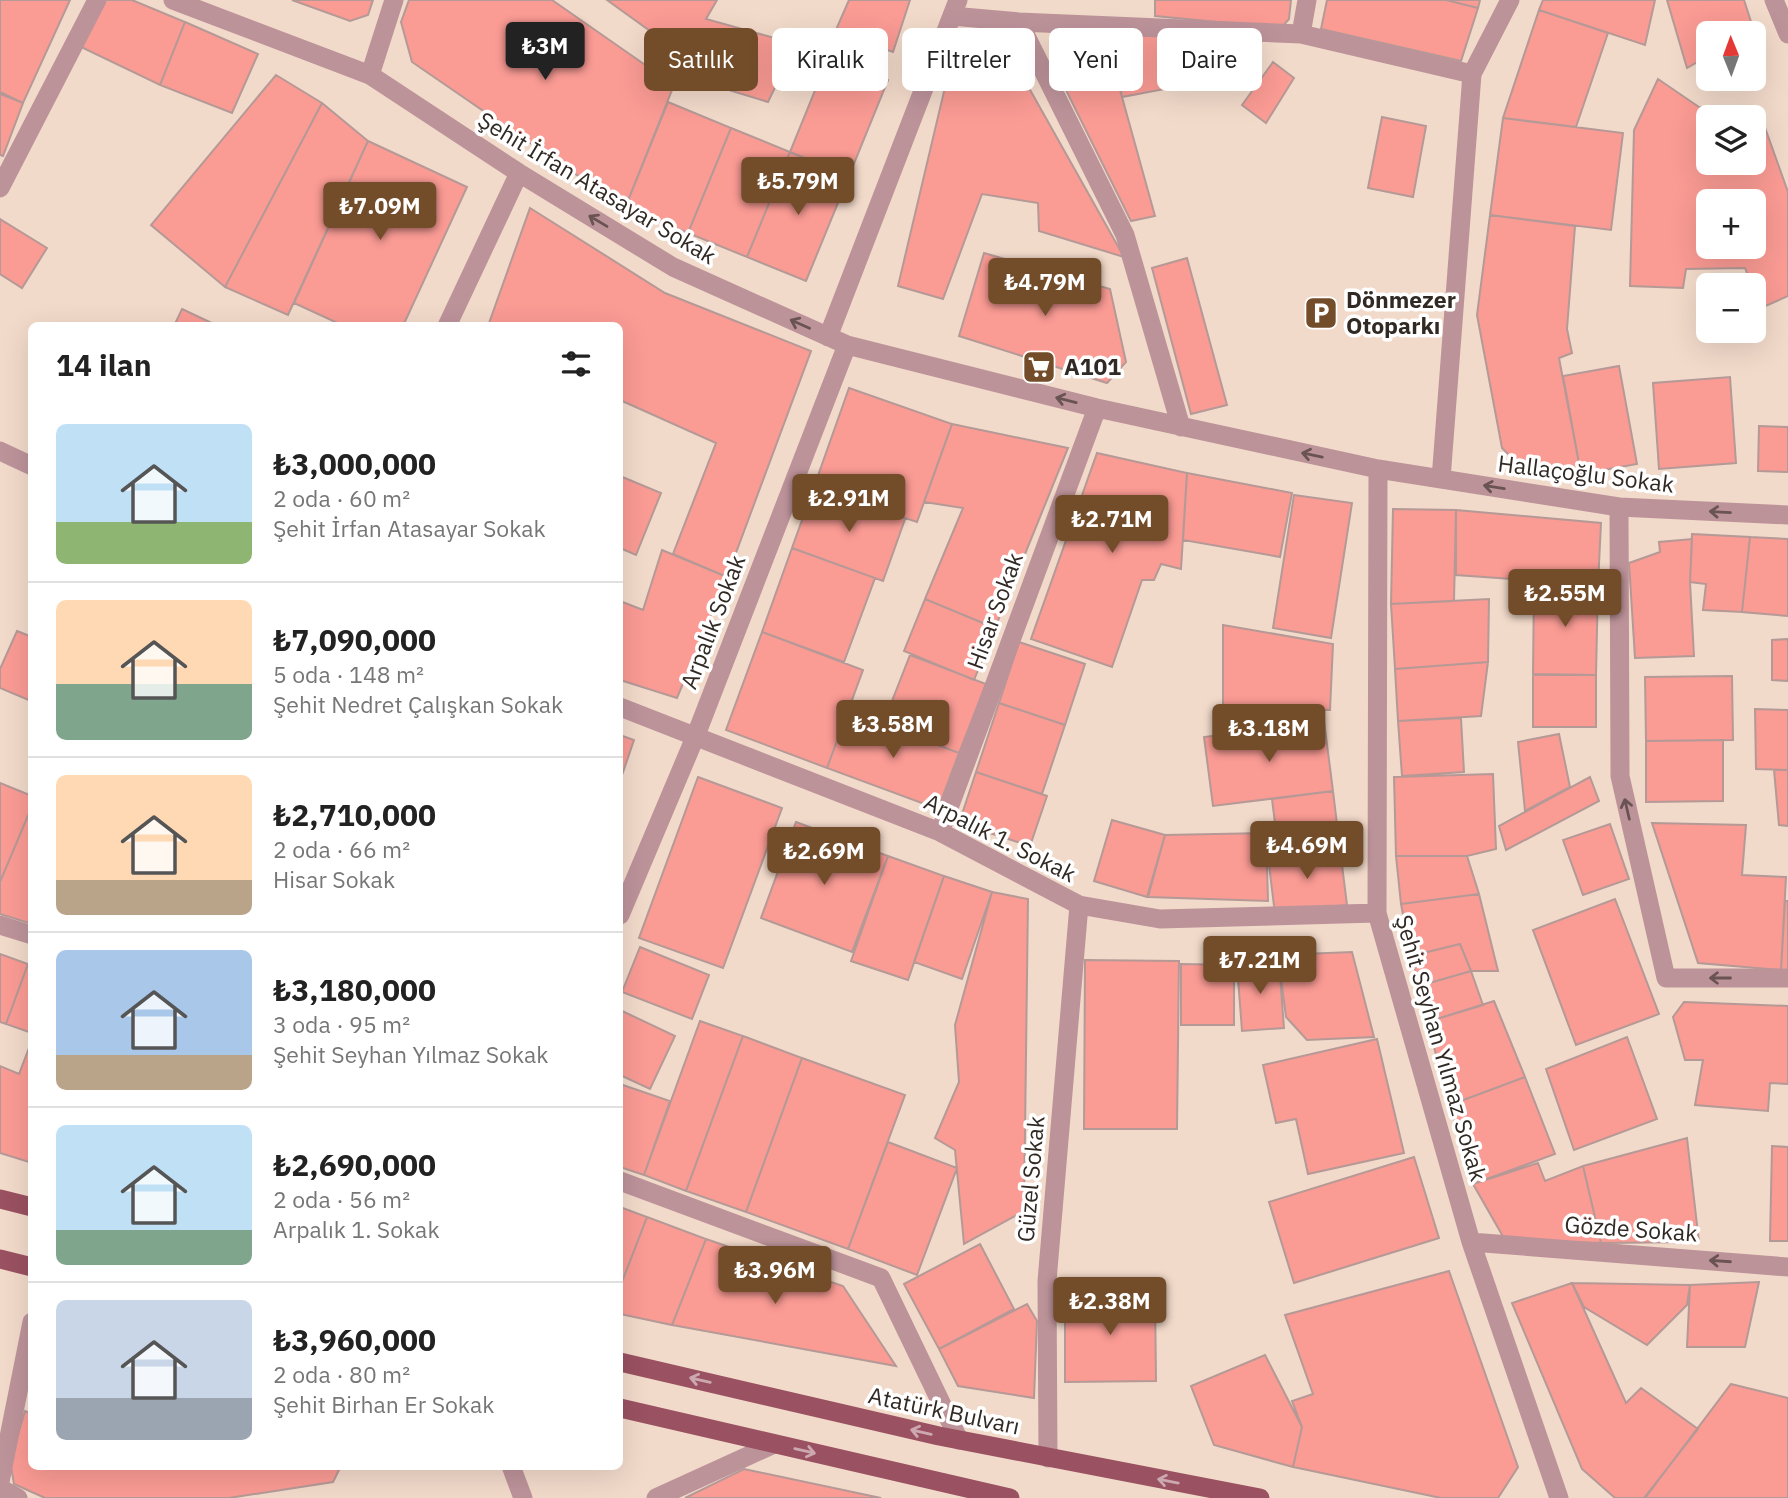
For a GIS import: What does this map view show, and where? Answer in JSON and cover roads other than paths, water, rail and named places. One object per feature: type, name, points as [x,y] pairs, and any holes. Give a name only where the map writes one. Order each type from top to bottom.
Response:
[{"type":"main road","points":[[0,1199],[28,1206]]},
{"type":"main road","points":[[0,1259],[28,1266]]},
{"type":"main road","name":"Atatürk Bulvarı","points":[[623,1363],[959,1440],[1259,1498]]},
{"type":"main road","points":[[623,1409],[1010,1498]]},
{"type":"street","points":[[0,188],[97,0]]},
{"type":"street","name":"Şehit İrfan Atasayar Sokak","points":[[173,0],[370,75],[519,173],[673,267],[847,345],[1097,408],[1378,469]]},
{"type":"street","points":[[370,75],[394,0]]},
{"type":"street","points":[[1301,34],[1307,0]]},
{"type":"street","points":[[1441,479],[1472,74],[1510,0]]},
{"type":"street","points":[[1774,0],[1788,33]]},
{"type":"street","points":[[828,337],[955,8],[1019,22],[1301,34],[1472,74]]},
{"type":"street","points":[[1019,22],[1125,235],[1181,427]]},
{"type":"street","points":[[449,322],[519,173]]},
{"type":"street","name":"Arpalık Sokak","points":[[623,908],[696,735],[847,345]]},
{"type":"street","name":"Hisar Sokak","points":[[940,832],[1097,408]]},
{"type":"street","points":[[0,452],[28,464]]},
{"type":"street","name":"Hallaçoğlu Sokak","points":[[1378,469],[1619,507],[1788,515]]},
{"type":"street","name":"Şehit Seyhan Yılmaz Sokak","points":[[1378,469],[1375,743],[1377,912],[1471,1242],[1559,1498]]},
{"type":"street","points":[[1619,507],[1620,776],[1666,978],[1788,978]]},
{"type":"street","name":"Arpalık 1. Sokak","points":[[623,708],[940,832],[1079,905],[1160,919],[1377,912]]},
{"type":"street","name":"Güzel Sokak","points":[[1048,1458],[1047,1281],[1079,905]]},
{"type":"street","points":[[0,925],[28,934]]},
{"type":"street","points":[[623,1182],[881,1278],[959,1440]]},
{"type":"street","name":"Gözde Sokak","points":[[1471,1242],[1788,1267]]},
{"type":"street","points":[[0,1482],[28,1342]]},
{"type":"street","points":[[656,1498],[774,1444]]},
{"type":"street","points":[[512,1470],[523,1498]]},
{"type":"street","points":[[0,1488],[18,1498]]},
{"type":"place","name":"Dönmezer Otoparkı","points":[[1321,313]]},
{"type":"place","name":"A101","points":[[1039,367]]}]
